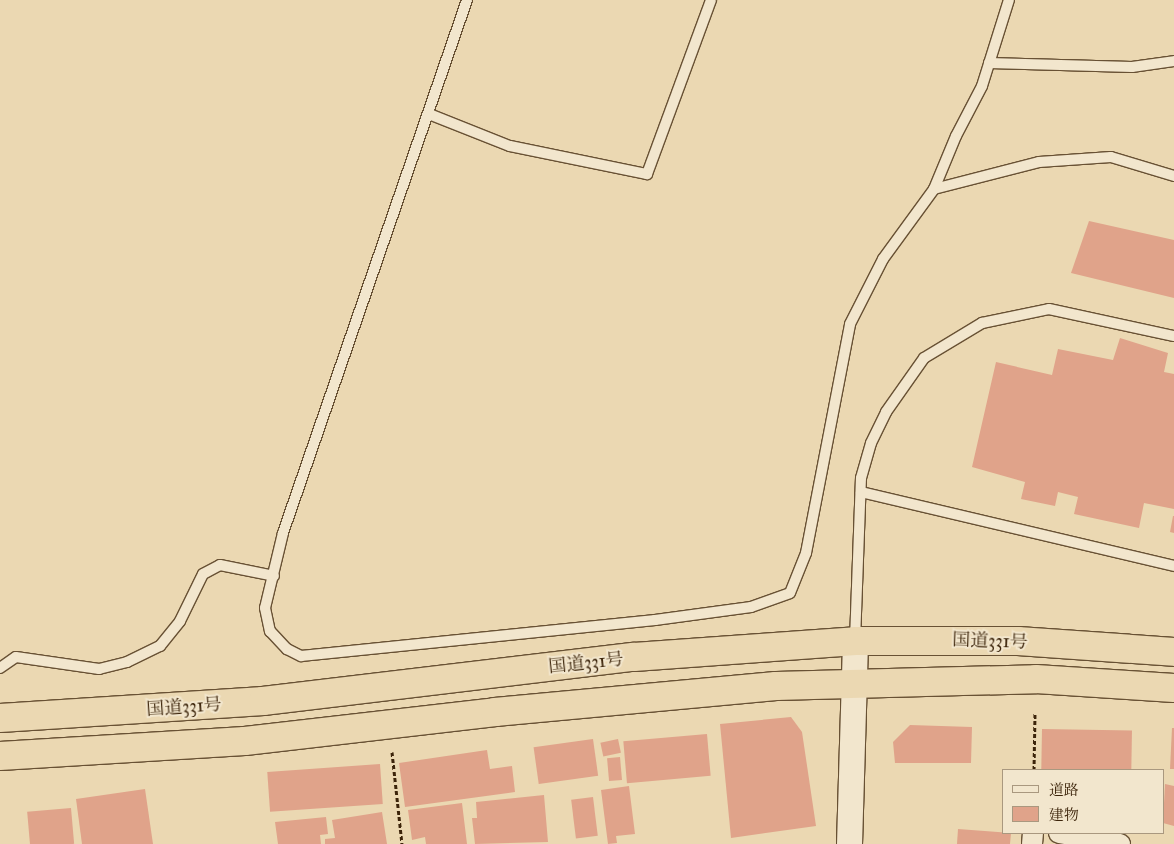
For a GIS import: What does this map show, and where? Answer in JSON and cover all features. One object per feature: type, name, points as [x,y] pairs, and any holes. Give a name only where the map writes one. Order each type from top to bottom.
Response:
[{"type":"highway","name":"国道331号","points":[[0,718],[263,701],[634,657],[855,641],[1018,641],[1174,652]]},
{"type":"highway","points":[[0,756],[245,741],[656,695],[854,683],[1036,680],[1174,688]]},
{"type":"street","points":[[849,844],[855,641]]},
{"type":"street","points":[[1065,834],[1120,844]]},
{"type":"lane","points":[[467,0],[283,533],[265,608],[270,630],[287,649],[301,656],[655,620],[751,607],[790,593],[806,553],[850,324],[883,259],[934,189],[956,136],[982,86],[1009,0]]},
{"type":"lane","points":[[429,114],[510,146],[647,174],[711,0]]},
{"type":"lane","points":[[989,63],[1122,67],[1174,61]]},
{"type":"lane","points":[[934,189],[1040,162],[1110,157],[1174,176]]},
{"type":"lane","points":[[855,641],[861,492],[871,443],[886,412],[924,358],[982,323],[1049,309],[1174,336]]},
{"type":"lane","points":[[861,492],[1174,566]]},
{"type":"lane","points":[[0,668],[16,657],[98,669],[127,662],[160,646],[180,621],[203,574],[220,565],[274,576]]},
{"type":"path","points":[[1034,769],[1035,712]]},
{"type":"path","points":[[392,752],[402,844]]},
{"type":"building","points":[[1089,221],[1174,240],[1174,298],[1071,273]]},
{"type":"building","points":[[1120,338],[1168,353],[1164,372],[1174,374],[1174,509],[1144,503],[1139,528],[1074,514],[1078,497],[1058,492],[1055,506],[1021,499],[1025,482],[972,467],[996,362],[1052,375],[1058,349],[1113,360]]},
{"type":"building","points":[[1174,516],[1174,533],[1170,532]]},
{"type":"building","points":[[791,717],[802,732],[816,826],[731,838],[720,724]]},
{"type":"building","points":[[910,725],[972,727],[971,763],[895,763],[893,742]]},
{"type":"building","points":[[1172,728],[1174,728],[1174,769],[1170,769]]},
{"type":"building","points":[[1042,729],[1132,731],[1131,769],[1041,769]]},
{"type":"building","points":[[707,734],[711,776],[627,783],[623,741]]},
{"type":"building","points":[[593,739],[598,776],[539,784],[534,747]]},
{"type":"building","points":[[618,739],[621,753],[603,756],[600,743]]},
{"type":"building","points":[[487,750],[490,769],[512,766],[515,792],[405,807],[399,763]]},
{"type":"building","points":[[620,757],[622,780],[609,781],[607,758]]},
{"type":"building","points":[[380,764],[383,804],[270,812],[267,772]]},
{"type":"building","points":[[1165,784],[1174,786],[1174,826],[1164,823]]},
{"type":"building","points":[[629,786],[635,834],[616,836],[617,843],[608,844],[601,790]]},
{"type":"building","points":[[145,789],[153,844],[82,844],[76,799]]},
{"type":"building","points":[[544,795],[548,842],[475,844],[472,818],[477,818],[476,802]]},
{"type":"building","points":[[593,797],[598,836],[576,838],[571,800]]},
{"type":"building","points":[[462,803],[467,844],[426,844],[425,837],[412,840],[408,810]]},
{"type":"building","points":[[71,808],[74,844],[30,844],[27,812]]},
{"type":"building","points":[[382,812],[387,844],[325,844],[325,839],[335,838],[332,820]]},
{"type":"building","points":[[326,817],[328,834],[320,835],[321,844],[278,844],[275,822]]},
{"type":"building","points":[[958,829],[1011,834],[1010,844],[957,844]]}]
